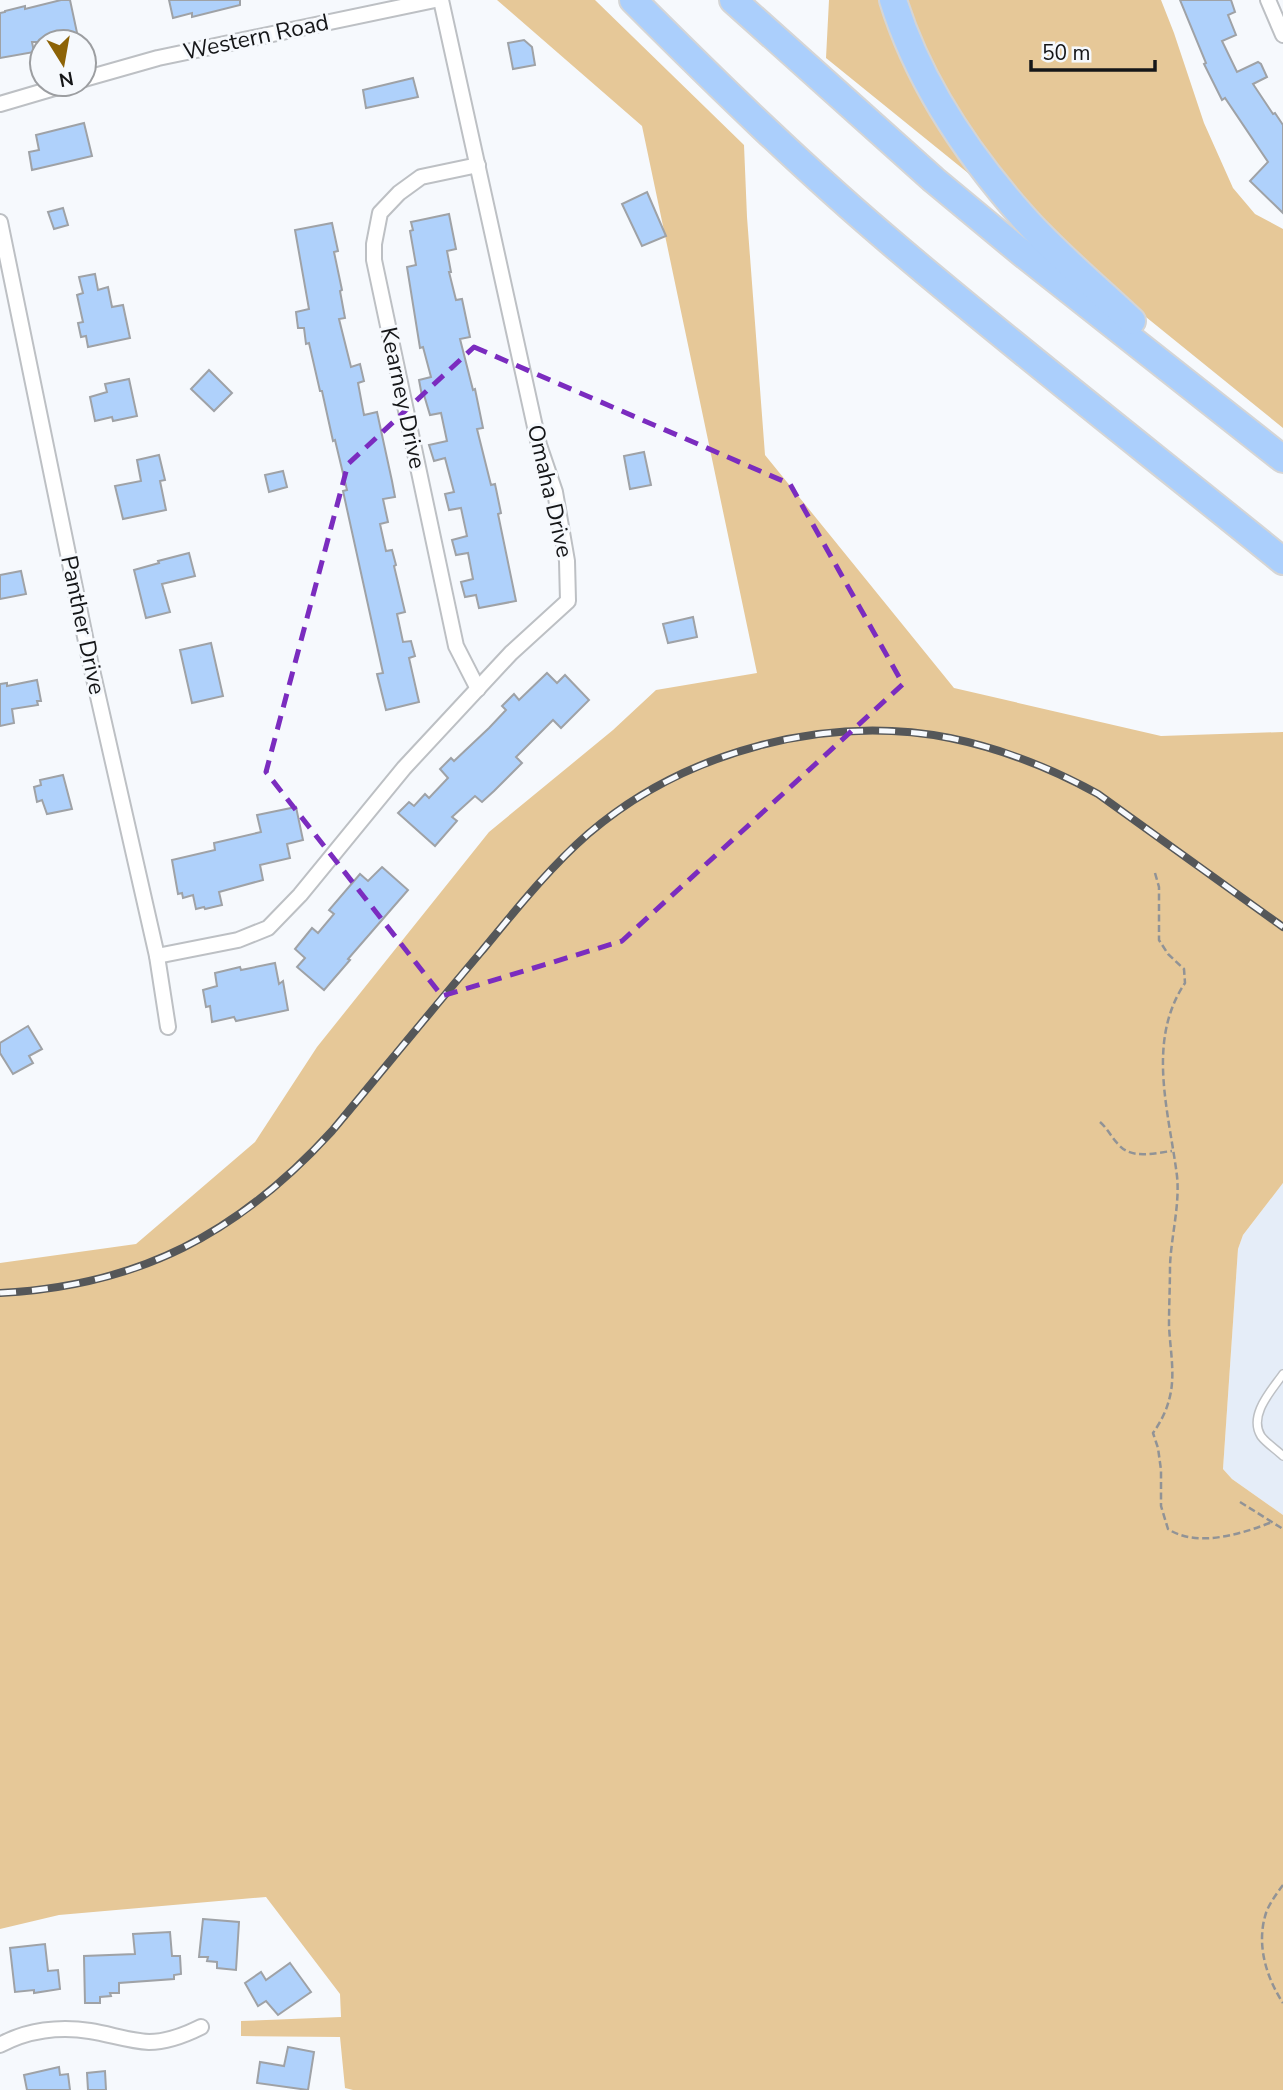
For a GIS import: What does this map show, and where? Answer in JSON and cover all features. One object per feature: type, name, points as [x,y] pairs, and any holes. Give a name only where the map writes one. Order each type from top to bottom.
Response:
[{"type":"highway","points":[[633,0],[830,189],[899,250],[1283,561]]},
{"type":"highway","points":[[733,0],[934,180],[1278,455]]},
{"type":"highway","points":[[893,0],[913,51],[942,107],[994,183],[1057,251],[1278,455]]},
{"type":"street","name":"Western Road","points":[[98,75],[158,58],[435,0]]},
{"type":"street","name":"Omaha Drive","points":[[157,956],[238,940],[268,928],[300,895],[404,768],[511,653],[568,601],[567,561],[555,492],[539,445],[441,0]]},
{"type":"street","points":[[1268,0],[1283,35]]},
{"type":"street","points":[[0,104],[28,96]]},
{"type":"street","name":"Kearney Drive","points":[[478,165],[421,177],[399,193],[380,213],[373,244],[374,260],[456,646],[478,689]]},
{"type":"street","name":"Panther Drive","points":[[0,222],[90,661],[157,956],[168,1027]]},
{"type":"street","points":[[0,2045],[25,2034],[48,2030],[70,2029],[149,2042],[185,2035],[201,2027]]},
{"type":"lane","points":[[1283,1374],[1262,1404],[1258,1423],[1261,1436],[1283,1456]]},
{"type":"path","points":[[1155,873],[1159,887],[1159,940],[1168,954],[1184,969],[1185,983],[1176,996],[1170,1014],[1162,1076],[1164,1105],[1177,1179],[1170,1264],[1173,1370],[1170,1399],[1153,1433],[1161,1470],[1161,1506],[1168,1529],[1180,1537],[1210,1537],[1248,1532],[1272,1522]]},
{"type":"path","points":[[1100,1122],[1110,1130],[1118,1145],[1133,1155],[1172,1151]]},
{"type":"path","points":[[1240,1502],[1283,1529]]},
{"type":"path","points":[[1283,1885],[1266,1913],[1262,1940],[1266,1970],[1283,2003]]},
{"type":"highlighted area","points":[[474,347],[790,484],[903,684],[622,941],[442,996],[266,772],[348,464]]},
{"type":"shaded area","points":[[497,0],[595,0],[744,145],[765,455],[954,688],[1161,736],[1283,732],[1283,1183],[1243,1235],[1238,1249],[1223,1469],[1232,1479],[1283,1515],[1283,2090],[353,2090],[345,2088],[340,2037],[241,2036],[241,2021],[341,2017],[340,1994],[266,1897],[59,1915],[0,1929],[0,1263],[136,1244],[255,1142],[317,1047],[489,832],[613,730],[656,690],[757,673],[642,126]]},
{"type":"shaded area","points":[[829,0],[1161,0],[1204,123],[1233,188],[1255,214],[1283,229],[1283,428],[826,58]]},
{"type":"shaded area","points":[[1283,1183],[1283,1515],[1232,1479],[1223,1469],[1238,1249],[1243,1235]]},
{"type":"building","points":[[70,0],[76,28],[28,28],[28,53],[0,58],[0,13],[25,6],[25,9]]},
{"type":"building","points":[[169,0],[240,0],[240,5],[192,17],[192,13],[173,18]]},
{"type":"building","points":[[1180,0],[1231,0],[1235,12],[1228,15],[1236,35],[1222,41],[1237,72],[1258,62],[1261,64],[1267,77],[1253,84],[1283,125],[1283,213],[1250,181],[1268,162],[1225,98],[1222,100],[1204,64],[1206,63]]},
{"type":"building","points":[[524,40],[532,47],[535,65],[513,69],[508,43]]},
{"type":"building","points":[[413,78],[418,97],[366,108],[363,90]]},
{"type":"building","points":[[84,123],[92,156],[32,170],[29,152],[39,150],[36,135]]},
{"type":"building","points":[[647,192],[666,236],[642,246],[622,204]]},
{"type":"building","points":[[63,208],[68,225],[54,229],[48,212]]},
{"type":"building","points":[[449,214],[456,249],[447,251],[449,272],[456,300],[462,299],[470,337],[460,339],[473,390],[475,389],[483,428],[477,429],[491,485],[495,484],[501,513],[498,514],[516,601],[479,608],[476,595],[465,597],[461,582],[473,579],[468,553],[456,555],[452,540],[467,536],[461,508],[449,510],[445,494],[454,492],[445,458],[434,461],[429,445],[447,441],[441,413],[430,415],[424,395],[422,396],[419,380],[431,377],[423,347],[420,348],[407,267],[416,265],[411,222]]},
{"type":"building","points":[[332,223],[338,251],[334,252],[345,318],[339,319],[351,367],[360,364],[364,381],[358,383],[364,415],[377,412],[395,497],[383,499],[388,522],[380,524],[386,551],[392,550],[396,565],[394,566],[405,612],[397,614],[403,642],[411,641],[415,656],[409,658],[419,702],[386,710],[377,674],[383,673],[343,491],[347,490],[309,343],[306,344],[304,328],[298,328],[296,312],[309,309],[295,230]]},
{"type":"building","points":[[95,274],[98,290],[108,287],[112,307],[123,305],[130,338],[88,347],[86,336],[81,337],[78,323],[83,322],[77,295],[83,293],[79,277]]},
{"type":"building","points":[[209,370],[232,393],[214,411],[191,389]]},
{"type":"building","points":[[129,379],[137,416],[113,421],[112,417],[95,421],[90,397],[107,392],[105,384]]},
{"type":"building","points":[[644,452],[651,485],[630,489],[624,456]]},
{"type":"building","points":[[159,455],[165,480],[160,481],[166,510],[123,519],[115,486],[141,481],[137,460]]},
{"type":"building","points":[[283,471],[287,487],[269,492],[265,475]]},
{"type":"building","points":[[189,553],[195,576],[162,584],[170,612],[146,618],[134,570]]},
{"type":"building","points":[[21,571],[26,594],[0,599],[0,575]]},
{"type":"building","points":[[693,617],[697,637],[668,643],[663,624]]},
{"type":"building","points":[[211,643],[223,696],[192,703],[180,650]]},
{"type":"building","points":[[547,673],[557,683],[565,675],[589,700],[561,728],[553,720],[516,757],[522,763],[494,791],[482,802],[475,796],[452,817],[457,821],[435,846],[398,813],[409,802],[414,806],[425,794],[429,798],[448,778],[440,769],[451,758],[454,761],[489,728],[506,710],[502,706],[514,694],[519,700]]},
{"type":"building","points":[[37,680],[41,701],[37,701],[38,705],[12,709],[14,723],[0,726],[0,684],[7,683],[7,686]]},
{"type":"building","points":[[63,775],[72,809],[47,814],[42,800],[37,802],[34,787],[41,785],[40,780]]},
{"type":"building","points":[[296,807],[303,840],[287,844],[290,858],[260,865],[263,880],[219,892],[222,905],[205,909],[196,909],[193,895],[183,898],[182,893],[178,894],[172,860],[215,850],[214,843],[261,832],[257,815]]},
{"type":"building","points":[[382,867],[408,890],[324,990],[297,967],[305,958],[295,949],[312,928],[318,933],[334,914],[329,910],[360,874],[368,881]]},
{"type":"building","points":[[275,963],[279,984],[283,981],[288,1010],[236,1021],[234,1017],[212,1022],[210,1006],[206,1007],[203,990],[217,986],[215,973]]},
{"type":"building","points":[[28,1026],[42,1049],[29,1056],[33,1063],[13,1074],[0,1053],[0,1043]]},
{"type":"building","points":[[203,1919],[239,1922],[236,1970],[217,1968],[217,1962],[207,1961],[208,1957],[199,1957]]},
{"type":"building","points":[[170,1932],[172,1956],[180,1956],[181,1974],[174,1975],[174,1979],[119,1983],[119,1993],[100,1997],[100,2003],[85,2003],[84,1956],[135,1954],[133,1934]]},
{"type":"building","points":[[45,1944],[48,1971],[58,1970],[60,1989],[34,1993],[34,1990],[15,1992],[10,1948]]},
{"type":"building","points":[[290,1963],[311,1992],[278,2015],[266,2001],[258,2006],[245,1983],[261,1972],[266,1980]]},
{"type":"building","points":[[288,2047],[314,2052],[308,2090],[257,2083],[260,2062],[284,2066]]},
{"type":"building","points":[[59,2067],[60,2075],[68,2074],[70,2090],[27,2090],[24,2075]]},
{"type":"building","points":[[105,2071],[106,2090],[88,2090],[87,2073]]},
{"type":"railway","points":[[0,1293],[50,1288],[97,1279],[142,1266],[183,1248],[223,1225],[297,1167],[332,1131],[532,891],[588,834],[626,805],[668,781],[712,761],[758,746],[806,736],[854,731],[903,732],[970,742],[1008,754],[1098,794],[1283,927]]}]
